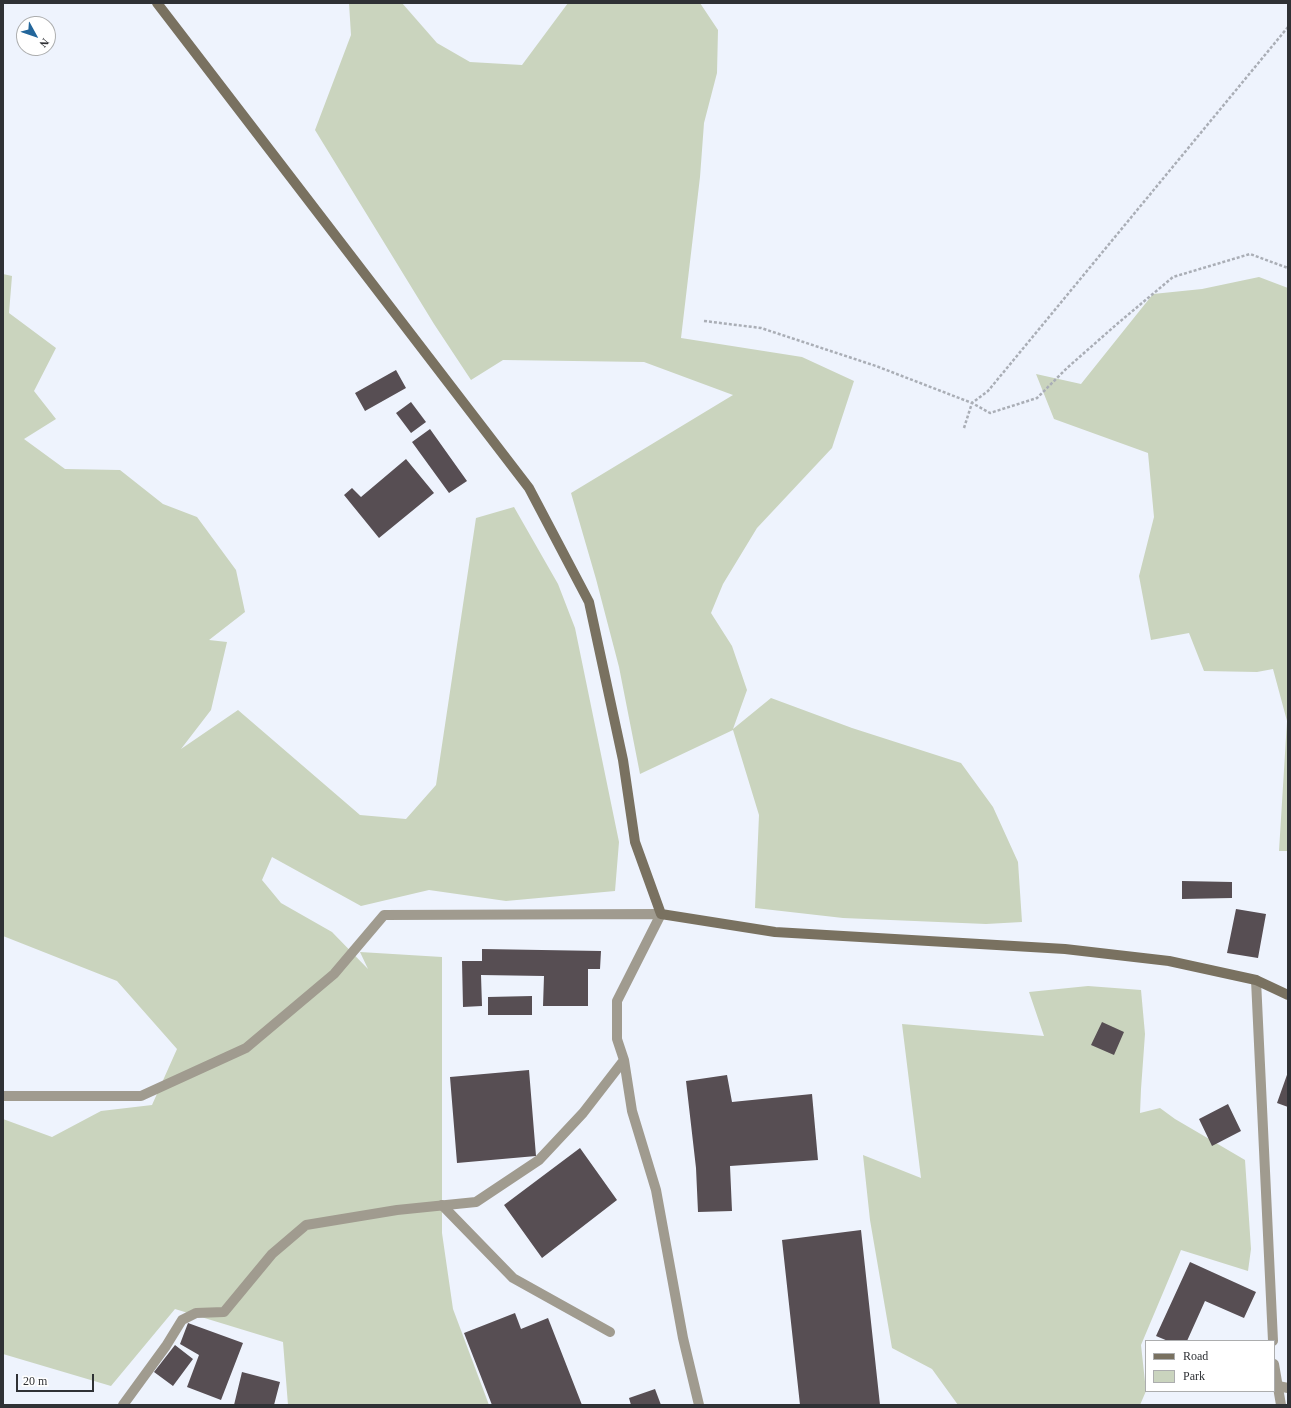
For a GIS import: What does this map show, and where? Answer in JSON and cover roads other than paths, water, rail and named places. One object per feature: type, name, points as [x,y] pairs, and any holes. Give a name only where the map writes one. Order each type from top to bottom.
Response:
[{"type":"street","points":[[157,3],[529,488],[589,602],[623,760],[635,842],[661,914],[617,1001],[617,1039],[624,1060],[632,1111],[656,1190],[683,1338],[699,1405]]},
{"type":"street","points":[[3,1096],[141,1096],[246,1048],[334,974],[384,915],[661,914],[775,932],[1065,949],[1169,961],[1256,980],[1288,995]]},
{"type":"street","points":[[1256,980],[1273,1340]]},
{"type":"street","points":[[123,1405],[166,1346],[182,1320],[196,1313],[224,1312],[272,1254],[306,1225],[397,1210],[476,1202],[539,1160],[583,1113],[624,1060]]},
{"type":"street","points":[[442,1205],[513,1278],[610,1332]]},
{"type":"street","points":[[1275,1367],[1283,1387],[1281,1405]]}]
